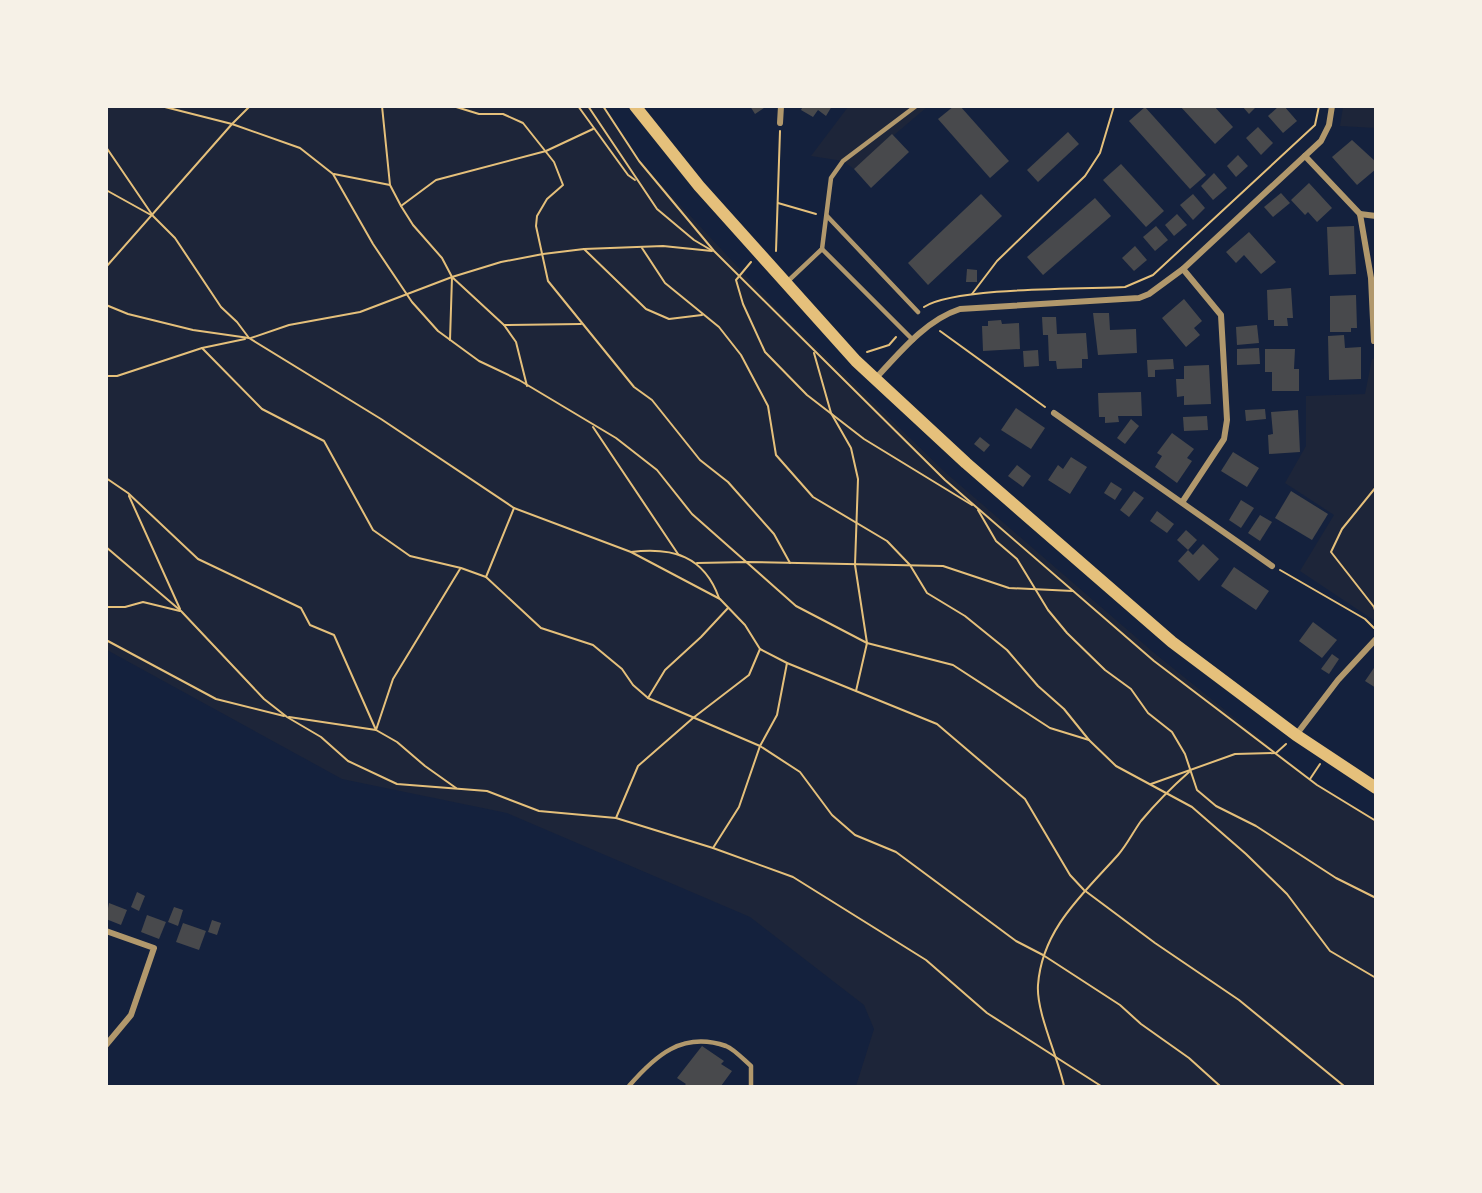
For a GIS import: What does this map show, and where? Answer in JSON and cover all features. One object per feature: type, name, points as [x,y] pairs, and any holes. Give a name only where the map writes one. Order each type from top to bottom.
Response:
[{"type":"main road","points":[[635,106],[667,149],[759,255],[856,361],[966,463],[1146,620],[1296,735],[1376,788]]},
{"type":"street","points":[[780,123],[781,106]]},
{"type":"street","points":[[876,378],[931,324],[945,314],[960,309],[1139,298],[1149,294],[1184,269],[1322,141],[1329,125],[1332,106]]},
{"type":"street","points":[[1305,156],[1360,214],[1371,278],[1374,341]]},
{"type":"street","points":[[1360,214],[1376,216]]},
{"type":"street","points":[[1183,501],[1224,440],[1227,420],[1221,315],[1184,269]]},
{"type":"street","points":[[1054,413],[1183,501],[1272,566]]},
{"type":"street","points":[[1296,735],[1338,680],[1376,639]]},
{"type":"street","points":[[106,931],[154,948],[131,1015],[106,1045]]},
{"type":"lane","points":[[786,284],[822,249],[831,178],[843,160],[916,106]]},
{"type":"lane","points":[[827,216],[918,312]]},
{"type":"lane","points":[[822,249],[913,340]]},
{"type":"lane","points":[[630,1086],[648,1064],[664,1052],[687,1041],[727,1046],[751,1066],[751,1086]]},
{"type":"path","points":[[161,106],[232,124],[300,148],[333,174],[372,244],[419,309],[450,341],[616,438],[657,470],[692,513],[796,606],[867,643],[953,665],[1050,728],[1089,740]]},
{"type":"path","points":[[106,267],[250,106]]},
{"type":"path","points":[[382,106],[390,184],[401,206],[413,225],[442,258],[452,277],[504,325],[516,342],[528,388]]},
{"type":"path","points":[[453,106],[479,114],[503,114],[523,123],[546,151],[554,162],[563,184],[547,199],[537,216],[536,226],[548,281],[634,387],[652,400],[700,460],[728,482],[774,534],[790,563]]},
{"type":"path","points":[[578,106],[628,175],[637,182]]},
{"type":"path","points":[[106,376],[117,376],[202,348],[249,338],[289,325],[360,312],[407,292],[501,262],[584,249],[663,246],[714,251],[694,240],[657,209],[588,106]]},
{"type":"path","points":[[972,294],[997,261],[1085,176],[1100,153],[1114,106]]},
{"type":"path","points":[[918,312],[933,301],[972,294],[1125,287],[1139,284],[1153,275],[1315,125],[1320,106]]},
{"type":"path","points":[[769,264],[777,250],[780,123]]},
{"type":"path","points":[[401,206],[436,180],[546,151],[593,129]]},
{"type":"path","points":[[106,147],[153,216],[175,238],[221,307],[237,322],[249,338],[381,419],[514,508],[631,552],[720,599]]},
{"type":"path","points":[[333,174],[390,184]]},
{"type":"path","points":[[106,190],[153,216]]},
{"type":"path","points":[[778,203],[827,216]]},
{"type":"path","points":[[642,248],[665,283],[719,327],[741,355],[768,406],[776,455],[813,497],[887,541],[910,565],[927,593],[965,616],[1007,650],[1038,686],[1064,709],[1089,740],[1116,766],[1192,807],[1246,854],[1287,894],[1330,951],[1376,978]]},
{"type":"path","points":[[584,249],[646,309],[669,319],[702,315]]},
{"type":"path","points":[[759,255],[738,275],[736,280],[743,304],[765,352],[807,395],[864,439],[940,488],[977,508],[996,541],[1017,559],[1036,591],[1067,633],[1105,670],[1131,689],[1149,713],[1172,732],[1185,754],[1197,790],[1216,806],[1257,826],[1336,878],[1376,898]]},
{"type":"path","points":[[450,341],[452,277]]},
{"type":"path","points":[[106,305],[128,314],[193,330],[249,338]]},
{"type":"path","points":[[504,325],[581,324]]},
{"type":"path","points":[[931,324],[1054,413]]},
{"type":"path","points":[[856,361],[862,354],[889,345],[903,330]]},
{"type":"path","points":[[202,348],[262,409],[324,441],[373,530],[410,556],[461,568],[486,578],[541,628],[593,645],[622,669],[633,685],[648,698],[760,746],[800,772],[832,815],[855,835],[896,852],[1016,941],[1043,955],[1120,1005],[1141,1024],[1189,1058],[1220,1086]]},
{"type":"path","points":[[814,351],[831,413],[851,448],[858,478],[855,565],[867,643],[856,691]]},
{"type":"path","points":[[591,424],[678,554]]},
{"type":"path","points":[[106,478],[128,493],[198,559],[301,608],[310,625],[334,635],[376,730]]},
{"type":"path","points":[[1376,487],[1342,529],[1331,552],[1374,607],[1376,613]]},
{"type":"path","points":[[128,493],[181,611]]},
{"type":"path","points":[[486,578],[514,508]]},
{"type":"path","points":[[106,547],[181,611],[264,699],[287,717],[321,737],[348,761],[397,784],[487,791],[539,811],[616,818],[713,848],[793,877],[926,960],[987,1013],[1101,1086]]},
{"type":"path","points":[[631,552],[656,549],[678,554],[697,563],[712,579],[720,599],[745,625],[760,649],[787,663],[937,724],[1025,799],[1071,875],[1084,890],[1155,943],[1239,999],[1344,1086]]},
{"type":"path","points":[[697,563],[944,566],[1009,588],[1073,591]]},
{"type":"path","points":[[1272,566],[1365,619],[1376,630]]},
{"type":"path","points":[[376,730],[393,680],[461,568]]},
{"type":"path","points":[[106,607],[125,607],[143,602],[181,611]]},
{"type":"path","points":[[648,698],[665,670],[702,637],[728,608]]},
{"type":"path","points":[[106,640],[216,699],[287,717],[376,730],[397,742],[424,766],[458,789]]},
{"type":"path","points":[[616,818],[638,766],[693,718],[749,675],[760,649]]},
{"type":"path","points":[[713,848],[740,807],[760,746],[777,715],[787,663]]},
{"type":"path","points":[[1151,784],[1235,754],[1276,753]]},
{"type":"path","points":[[1310,779],[1326,756]]},
{"type":"path","points":[[1064,1086],[1058,1058],[1043,1020],[1038,987],[1048,939],[1084,890],[1119,854],[1141,822],[1167,792],[1190,771]]},
{"type":"shaded area","points":[[106,107],[603,107],[639,161],[777,309],[946,473],[1153,652],[1313,781],[1375,819],[1375,1086],[856,1086],[874,1029],[864,1005],[750,917],[507,813],[342,779],[107,650]]},
{"type":"shaded area","points":[[848,107],[927,107],[854,169],[843,161],[811,156]]},
{"type":"shaded area","points":[[1343,107],[1375,107],[1375,128],[1340,126]]},
{"type":"shaded area","points":[[1375,358],[1375,621],[1300,571],[1334,515],[1285,483],[1306,446],[1306,396],[1365,394],[1372,359]]},
{"type":"building","points":[[750,106],[767,106],[755,114]]},
{"type":"building","points":[[803,106],[832,106],[826,116],[818,110],[813,117],[801,110]]},
{"type":"building","points":[[954,106],[960,106],[1009,161],[990,178],[938,119]]},
{"type":"building","points":[[1180,106],[1214,106],[1233,127],[1215,144]]},
{"type":"building","points":[[1242,106],[1257,106],[1249,114]]},
{"type":"building","points":[[1279,106],[1284,106],[1297,121],[1283,133],[1268,116]]},
{"type":"building","points":[[1145,107],[1206,175],[1190,189],[1129,121]]},
{"type":"building","points":[[1258,127],[1273,143],[1261,155],[1246,138]]},
{"type":"building","points":[[1068,132],[1079,144],[1038,182],[1027,170]]},
{"type":"building","points":[[892,134],[909,152],[871,188],[854,169]]},
{"type":"building","points":[[1352,140],[1376,162],[1376,169],[1357,185],[1332,157]]},
{"type":"building","points":[[1238,155],[1248,166],[1236,177],[1227,166]]},
{"type":"building","points":[[1121,164],[1164,211],[1146,227],[1103,180]]},
{"type":"building","points":[[1214,173],[1227,188],[1213,200],[1201,186]]},
{"type":"building","points":[[1309,183],[1332,208],[1317,222],[1308,212],[1305,215],[1291,200]]},
{"type":"building","points":[[1281,193],[1290,203],[1273,217],[1264,207]]},
{"type":"building","points":[[981,194],[1002,216],[928,285],[908,263]]},
{"type":"building","points":[[1193,194],[1205,208],[1193,220],[1180,205]]},
{"type":"building","points":[[1095,198],[1111,216],[1043,275],[1027,257]]},
{"type":"building","points":[[1177,214],[1187,225],[1174,236],[1165,225]]},
{"type":"building","points":[[1156,226],[1168,240],[1155,251],[1143,237]]},
{"type":"building","points":[[1354,226],[1356,274],[1329,275],[1327,227]]},
{"type":"building","points":[[1249,232],[1276,262],[1261,274],[1244,255],[1236,263],[1226,252]]},
{"type":"building","points":[[1135,246],[1147,260],[1134,271],[1122,258]]},
{"type":"building","points":[[967,269],[977,270],[977,282],[966,282]]},
{"type":"building","points":[[1291,288],[1293,318],[1287,318],[1288,326],[1274,326],[1274,320],[1268,320],[1267,290]]},
{"type":"building","points":[[1356,295],[1357,328],[1351,328],[1351,332],[1330,332],[1330,296]]},
{"type":"building","points":[[1184,299],[1202,321],[1194,328],[1200,335],[1186,347],[1162,318]]},
{"type":"building","points":[[1093,313],[1109,313],[1110,330],[1136,329],[1137,353],[1098,355]]},
{"type":"building","points":[[1042,317],[1056,317],[1057,334],[1086,333],[1088,359],[1082,359],[1082,368],[1057,369],[1056,361],[1049,361],[1048,335],[1043,335]]},
{"type":"building","points":[[1001,320],[1002,324],[1019,323],[1020,349],[983,351],[982,326],[988,326],[988,321]]},
{"type":"building","points":[[1257,325],[1259,343],[1237,345],[1236,327]]},
{"type":"building","points":[[1344,335],[1345,348],[1361,347],[1361,379],[1329,380],[1328,336]]},
{"type":"building","points":[[1259,348],[1260,364],[1237,365],[1237,349]]},
{"type":"building","points":[[1265,349],[1295,349],[1294,369],[1299,369],[1299,391],[1272,391],[1272,372],[1265,372]]},
{"type":"building","points":[[1038,350],[1039,366],[1024,367],[1023,351]]},
{"type":"building","points":[[1173,359],[1174,369],[1155,370],[1155,377],[1148,377],[1147,360]]},
{"type":"building","points":[[1209,365],[1211,404],[1184,405],[1184,396],[1177,397],[1176,379],[1184,379],[1184,366]]},
{"type":"building","points":[[1141,392],[1142,416],[1118,416],[1119,422],[1105,423],[1105,417],[1099,417],[1098,393]]},
{"type":"building","points":[[1016,408],[1045,428],[1031,449],[1001,430]]},
{"type":"building","points":[[1265,409],[1266,419],[1246,421],[1245,410]]},
{"type":"building","points":[[1298,410],[1300,452],[1269,454],[1268,435],[1273,434],[1271,412]]},
{"type":"building","points":[[1207,416],[1208,430],[1184,431],[1183,417]]},
{"type":"building","points":[[1131,419],[1139,426],[1125,444],[1117,438]]},
{"type":"building","points":[[1172,433],[1194,449],[1187,458],[1192,461],[1177,483],[1155,467],[1162,456],[1157,453]]},
{"type":"building","points":[[980,437],[990,445],[984,452],[974,444]]},
{"type":"building","points":[[1233,452],[1259,468],[1247,487],[1221,471]]},
{"type":"building","points":[[1071,457],[1087,467],[1070,494],[1048,480],[1058,465],[1063,469]]},
{"type":"building","points":[[1017,465],[1031,476],[1023,487],[1008,476]]},
{"type":"building","points":[[1111,482],[1122,489],[1115,500],[1104,493]]},
{"type":"building","points":[[1134,491],[1144,498],[1129,517],[1120,510]]},
{"type":"building","points":[[1291,491],[1328,514],[1312,540],[1275,518]]},
{"type":"building","points":[[1241,500],[1254,508],[1241,528],[1229,520]]},
{"type":"building","points":[[1157,511],[1174,524],[1167,533],[1150,521]]},
{"type":"building","points":[[1260,515],[1272,522],[1260,541],[1248,533]]},
{"type":"building","points":[[1186,530],[1197,540],[1188,550],[1177,540]]},
{"type":"building","points":[[1203,544],[1219,559],[1199,581],[1178,561],[1188,550],[1193,555]]},
{"type":"building","points":[[1234,567],[1269,591],[1256,610],[1221,586]]},
{"type":"building","points":[[1313,622],[1337,640],[1322,658],[1299,641]]},
{"type":"building","points":[[1332,654],[1339,659],[1329,674],[1321,669]]},
{"type":"building","points":[[1376,665],[1376,688],[1365,681]]},
{"type":"building","points":[[137,892],[145,896],[139,911],[131,907]]},
{"type":"building","points":[[109,903],[127,910],[121,925],[106,919]]},
{"type":"building","points":[[174,907],[183,910],[178,926],[168,922]]},
{"type":"building","points":[[147,915],[166,922],[159,939],[141,932]]},
{"type":"building","points":[[212,920],[221,923],[217,935],[208,932]]},
{"type":"building","points":[[183,923],[206,931],[199,950],[176,942]]},
{"type":"building","points":[[702,1046],[724,1061],[721,1064],[732,1071],[721,1086],[684,1086],[686,1084],[677,1078]]}]
